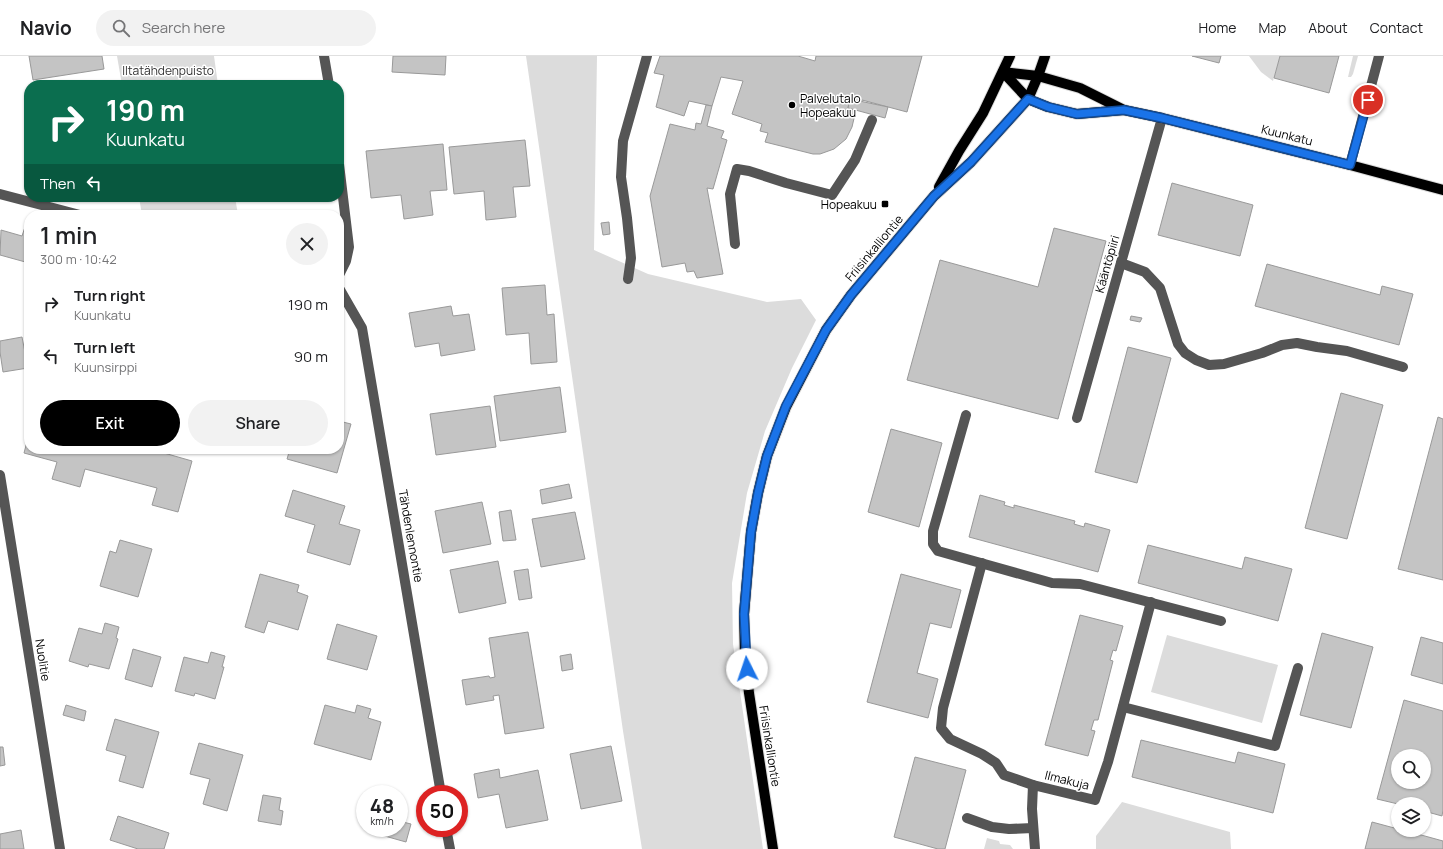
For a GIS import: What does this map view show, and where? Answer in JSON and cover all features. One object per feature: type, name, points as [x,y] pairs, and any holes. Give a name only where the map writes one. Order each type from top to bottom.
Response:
[{"type":"main road","name":"Friisinkalliontie","points":[[934,196],[958,151],[983,112],[1010,56]]},
{"type":"main road","name":"Friisinkalliontie","points":[[773,849],[749,692],[745,657],[744,614],[751,532],[765,464],[786,406],[826,330],[851,295],[934,196],[971,162],[1028,99],[1046,56]]},
{"type":"main road","name":"Kuunkatu","points":[[1003,72],[1038,76],[1080,88],[1124,110],[1162,118],[1350,165],[1443,190]]},
{"type":"main road","name":"Kuunkatu","points":[[1003,72],[1028,99],[1048,107],[1077,114],[1124,110]]},
{"type":"street","points":[[324,56],[328,80]]},
{"type":"street","points":[[628,278],[630,251],[627,218],[620,177],[623,141],[647,56]]},
{"type":"street","points":[[1350,165],[1379,56]]},
{"type":"street","name":"Kääntöpiiri","points":[[1077,418],[1162,118]]},
{"type":"street","points":[[735,244],[730,194],[737,169],[750,171],[786,183],[832,195],[855,160],[872,120]]},
{"type":"street","points":[[0,194],[24,200]]},
{"type":"street","points":[[30,202],[61,210]]},
{"type":"street","points":[[344,202],[349,248],[344,265]]},
{"type":"street","points":[[1121,263],[1145,272],[1160,288],[1178,344],[1185,353],[1196,360],[1209,364],[1224,364],[1262,353],[1282,345],[1297,343],[1347,351],[1403,367]]},
{"type":"street","name":"Tähdenlennontie","points":[[344,297],[362,328],[439,785]]},
{"type":"street","points":[[966,415],[933,531],[933,544],[938,551],[1052,583],[1080,584],[1221,621]]},
{"type":"street","name":"Nuolitie","points":[[0,475],[60,849]]},
{"type":"street","name":"Ilmakuja","points":[[982,563],[943,708],[941,728],[950,739],[982,754],[996,763],[1004,775],[1033,785],[1095,800],[1108,762],[1123,707]]},
{"type":"street","points":[[1151,602],[1123,707],[1275,746],[1298,668]]},
{"type":"street","name":"Ilmakuja","points":[[1033,785],[1032,809],[1034,849]]},
{"type":"street","points":[[967,818],[992,827],[1009,829],[1033,828]]},
{"type":"street","points":[[448,837],[450,849]]},
{"type":"green space","name":"Iltatähdenpuisto","points":[[117,56],[214,56],[217,80],[121,80]]},
{"type":"green space","points":[[526,56],[597,56],[594,250],[648,274],[767,302],[801,299],[816,320],[792,368],[765,431],[747,493],[732,583],[733,644],[763,849],[642,849],[623,731]]},
{"type":"green space","points":[[1249,56],[1280,56],[1273,81],[1261,72]]},
{"type":"green space","points":[[1353,56],[1358,56],[1353,74],[1351,77],[1348,77]]},
{"type":"green space","points":[[140,202],[236,202],[237,210],[141,210]]},
{"type":"green space","points":[[1167,635],[1278,665],[1262,723],[1151,692]]},
{"type":"green space","points":[[1122,802],[1230,832],[1231,849],[1096,849],[1096,836]]},
{"type":"green space","points":[[987,838],[999,841],[1000,844],[1010,845],[1013,849],[984,849]]},
{"type":"building","points":[[29,56],[102,56],[104,69],[33,80]]},
{"type":"building","points":[[393,56],[446,56],[445,75],[392,72]]},
{"type":"building","name":"Palvelutalo Hopeakuu","points":[[660,56],[798,56],[815,61],[816,56],[922,56],[907,112],[862,100],[862,102],[850,99],[848,108],[856,110],[852,127],[846,139],[834,149],[820,154],[813,154],[765,142],[768,133],[760,131],[762,124],[732,114],[743,81],[721,77],[712,106],[689,101],[684,116],[656,107],[664,75],[654,73]]},
{"type":"building","points":[[1192,56],[1221,56],[1219,63]]},
{"type":"building","points":[[1280,56],[1339,56],[1329,93],[1274,78]]},
{"type":"building","points":[[850,99],[888,107],[885,118],[848,108]]},
{"type":"building","points":[[706,105],[712,106],[707,126],[724,131],[721,138],[727,140],[713,189],[707,188],[723,274],[697,278],[694,271],[687,272],[685,263],[662,267],[650,196],[670,124],[695,130],[696,123],[701,124]]},
{"type":"building","points":[[525,140],[530,186],[513,187],[516,217],[486,220],[484,191],[454,194],[449,147]]},
{"type":"building","points":[[443,144],[447,190],[430,191],[433,215],[404,219],[401,195],[371,198],[366,151]]},
{"type":"building","points":[[1172,183],[1253,205],[1240,256],[1158,235]]},
{"type":"building","points":[[609,222],[610,234],[603,235],[601,223]]},
{"type":"building","points":[[1054,228],[1106,241],[1058,419],[907,380],[940,260],[1038,287]]},
{"type":"building","points":[[1,230],[22,236],[24,230],[24,262],[0,255]]},
{"type":"building","points":[[1267,264],[1380,295],[1382,286],[1413,294],[1399,345],[1255,306]]},
{"type":"building","points":[[545,285],[547,315],[554,314],[557,362],[531,364],[529,333],[506,335],[502,288]]},
{"type":"building","points":[[451,306],[453,316],[469,314],[475,350],[441,356],[439,343],[415,347],[409,313]]},
{"type":"building","points":[[1131,316],[1142,318],[1140,322],[1130,320]]},
{"type":"building","points":[[22,337],[24,347],[24,369],[3,372],[0,341]]},
{"type":"building","points":[[1128,347],[1171,358],[1137,483],[1095,472]]},
{"type":"building","points":[[560,387],[566,432],[500,441],[494,396]]},
{"type":"building","points":[[1341,393],[1383,405],[1347,539],[1305,528]]},
{"type":"building","points":[[490,406],[496,447],[436,455],[430,414]]},
{"type":"building","points":[[1438,417],[1443,419],[1443,580],[1398,569]]},
{"type":"building","points":[[344,422],[351,424],[344,448]]},
{"type":"building","points":[[891,429],[942,443],[919,527],[868,512]]},
{"type":"building","points":[[28,454],[168,454],[192,461],[178,512],[152,505],[157,488],[85,469],[80,487],[52,479],[57,462]]},
{"type":"building","points":[[288,454],[342,454],[337,473],[287,459]]},
{"type":"building","points":[[569,484],[572,498],[542,504],[540,490]]},
{"type":"building","points":[[293,490],[345,506],[339,524],[360,530],[350,565],[307,552],[315,525],[285,516]]},
{"type":"building","points":[[980,495],[1005,502],[1004,505],[1014,508],[1014,505],[1075,521],[1074,524],[1084,527],[1085,523],[1110,530],[1098,572],[969,537]]},
{"type":"building","points":[[482,502],[491,544],[443,553],[435,511]]},
{"type":"building","points":[[511,510],[516,540],[503,541],[499,512]]},
{"type":"building","points":[[575,512],[585,559],[541,567],[532,519]]},
{"type":"building","points":[[120,540],[152,549],[138,597],[100,586],[110,551],[116,553]]},
{"type":"building","points":[[1148,545],[1242,569],[1245,557],[1292,569],[1278,621],[1138,583]]},
{"type":"building","points":[[498,561],[506,603],[459,613],[450,570]]},
{"type":"building","points":[[528,569],[532,598],[519,600],[514,571]]},
{"type":"building","points":[[260,574],[299,585],[297,592],[308,596],[298,630],[268,621],[264,633],[245,627]]},
{"type":"building","points":[[901,574],[961,590],[951,628],[930,623],[917,673],[938,679],[928,718],[867,702]]},
{"type":"building","points":[[1080,615],[1123,626],[1116,651],[1113,650],[1110,660],[1113,661],[1098,720],[1094,720],[1091,730],[1095,731],[1088,756],[1045,745]]},
{"type":"building","points":[[105,623],[119,627],[116,638],[118,639],[109,669],[89,664],[88,667],[69,661],[79,628],[102,634]]},
{"type":"building","points":[[337,624],[377,636],[367,670],[327,659]]},
{"type":"building","points":[[528,632],[544,728],[505,734],[499,695],[493,696],[494,700],[466,705],[462,680],[489,676],[490,678],[495,677],[489,638]]},
{"type":"building","points":[[1322,633],[1373,647],[1351,728],[1300,715]]},
{"type":"building","points":[[1421,637],[1443,643],[1443,684],[1411,675]]},
{"type":"building","points":[[133,649],[161,657],[152,687],[125,679]]},
{"type":"building","points":[[211,652],[225,656],[222,667],[224,667],[215,699],[195,693],[194,696],[175,691],[184,657],[208,663]]},
{"type":"building","points":[[571,654],[573,669],[562,671],[560,656]]},
{"type":"building","points":[[1404,700],[1443,711],[1442,816],[1431,813],[1431,797],[1391,797],[1391,802],[1377,799]]},
{"type":"building","points":[[66,705],[86,711],[84,721],[63,715]]},
{"type":"building","points":[[325,705],[355,713],[357,705],[371,709],[368,718],[381,722],[371,760],[314,744]]},
{"type":"building","points":[[115,719],[159,732],[143,788],[119,781],[126,756],[106,750]]},
{"type":"building","points":[[1141,740],[1235,763],[1238,752],[1285,764],[1273,813],[1132,777]]},
{"type":"building","points":[[199,743],[243,755],[227,811],[203,804],[210,779],[190,774]]},
{"type":"building","points":[[611,746],[622,801],[581,809],[570,754]]},
{"type":"building","points":[[0,747],[3,747],[5,765],[0,766]]},
{"type":"building","points":[[915,757],[966,770],[945,849],[938,849],[894,837]]},
{"type":"building","points":[[499,769],[500,778],[538,770],[548,820],[506,828],[499,794],[478,798],[474,774]]},
{"type":"building","points":[[263,795],[281,798],[279,810],[283,811],[281,825],[258,821]]},
{"type":"building","points":[[118,816],[169,833],[164,849],[138,849],[110,840]]},
{"type":"building","points":[[1372,822],[1391,827],[1391,837],[1428,837],[1443,841],[1443,849],[1365,849]]},
{"type":"building","points":[[408,823],[411,824],[408,835]]},
{"type":"building","points":[[21,830],[24,849],[0,849],[0,834]]},
{"type":"building","points":[[388,837],[407,837],[406,842]]},
{"type":"place","name":"Palvelutalo Hopeakuu","points":[[792,105]]},
{"type":"place","name":"Hopeakuu","points":[[885,204]]},
{"type":"route","points":[[747,669],[745,657],[744,614],[751,532],[767,456],[786,406],[826,330],[851,295],[934,196],[971,162],[1028,99],[1048,107],[1077,114],[1124,110],[1162,118],[1350,165],[1368,100]]}]
